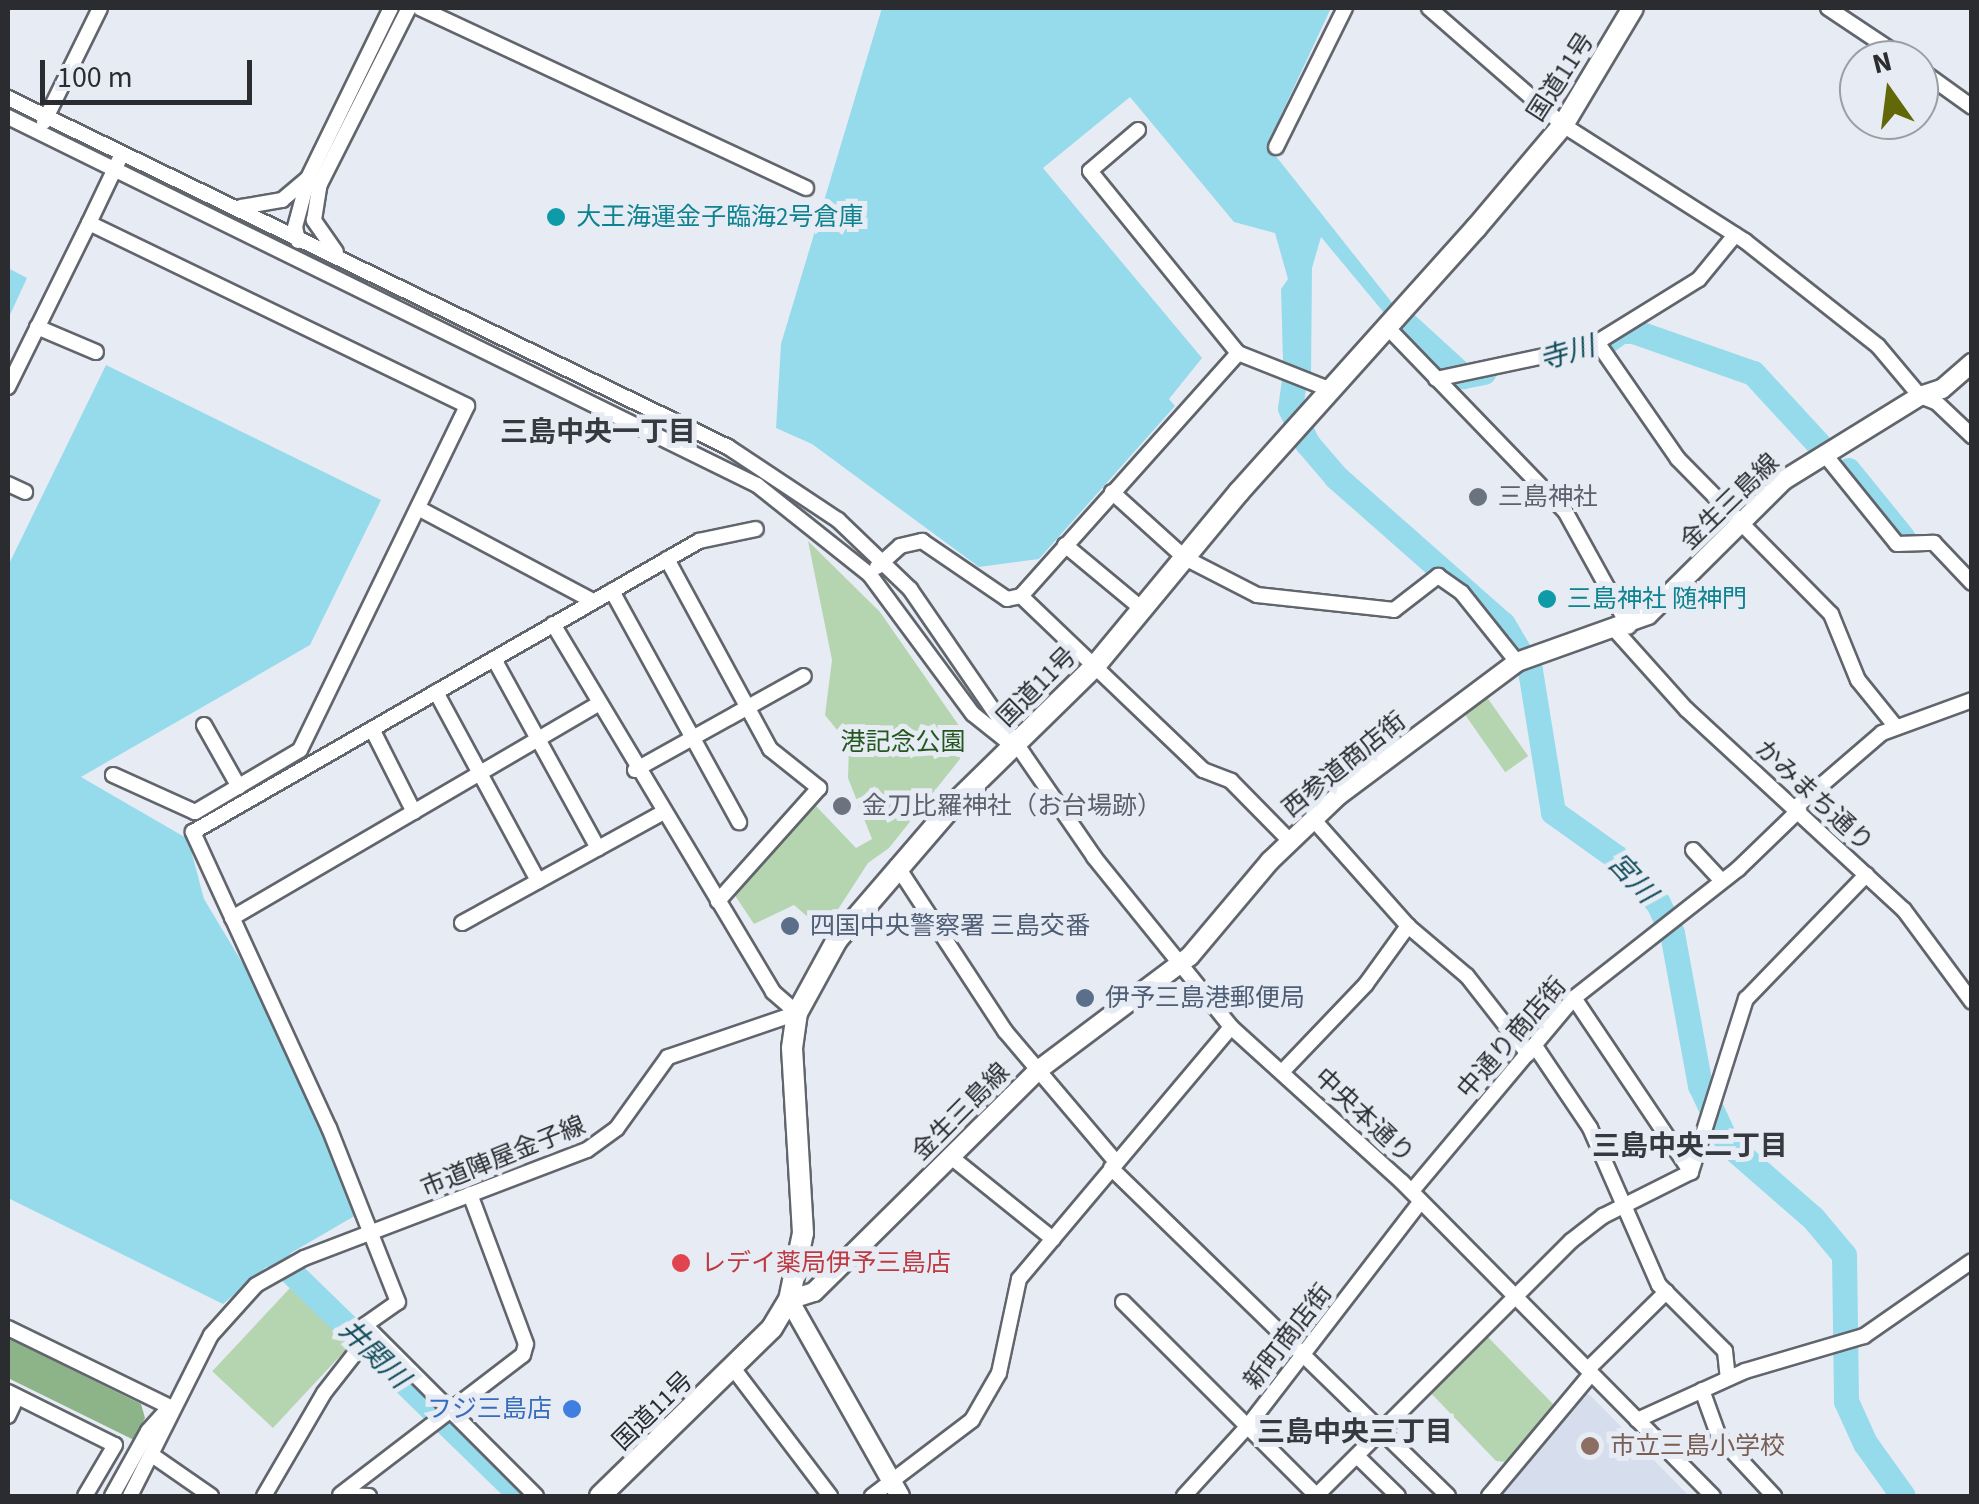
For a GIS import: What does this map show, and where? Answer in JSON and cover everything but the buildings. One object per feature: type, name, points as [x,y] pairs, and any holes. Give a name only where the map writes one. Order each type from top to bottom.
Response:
[{"type":"highway","name":"国道11号","points":[[600,1496],[733,1368],[789,1300],[803,1233],[791,1073],[797,1013],[837,940],[897,866],[1094,666],[1321,395],[1388,328],[1563,125],[1633,8]]},
{"type":"main road","name":"金生三島線","points":[[1524,658],[1623,629],[1666,600],[1784,480],[1920,396],[1942,389],[1972,363]]},
{"type":"main road","name":"西参道商店街","points":[[1176,964],[1221,927],[1257,878],[1313,820],[1524,658]]},
{"type":"main road","name":"金生三島線","points":[[789,1300],[814,1292],[1037,1072],[1176,964]]},
{"type":"main road","points":[[789,1300],[896,1489]]},
{"type":"street","points":[[40,132],[100,8]]},
{"type":"street","points":[[291,235],[391,8]]},
{"type":"street","points":[[355,266],[320,237],[314,181],[409,8]]},
{"type":"street","points":[[420,8],[806,188]]},
{"type":"street","points":[[1276,147],[1345,8]]},
{"type":"street","points":[[1429,8],[1563,125],[1736,235],[1878,346],[1920,396],[1936,402],[1972,436]]},
{"type":"street","points":[[1828,8],[1876,40]]},
{"type":"street","points":[[1939,83],[1972,107]]},
{"type":"street","points":[[8,98],[767,468],[882,561],[952,647],[1013,746]]},
{"type":"street","points":[[8,117],[718,463],[792,507],[870,575],[973,714],[1013,746]]},
{"type":"street","points":[[1138,130],[1090,171],[1238,353],[1321,395]]},
{"type":"street","points":[[8,387],[122,154]]},
{"type":"street","points":[[226,204],[264,208],[314,181]]},
{"type":"street","points":[[88,222],[467,406],[300,750],[188,812],[113,775]]},
{"type":"street","points":[[241,230],[291,235],[339,278]]},
{"type":"street","points":[[1436,379],[1458,371],[1601,347],[1699,280],[1736,235]]},
{"type":"street","points":[[37,327],[96,352]]},
{"type":"street","name":"かみまち通り","points":[[1388,328],[1565,510],[1623,629],[1686,709],[1904,910],[1972,1002]]},
{"type":"street","points":[[1601,347],[1678,459],[1737,524],[1831,614],[1858,680],[1896,726]]},
{"type":"street","points":[[870,575],[900,546],[922,541],[1007,599],[1021,596],[1238,353]]},
{"type":"street","points":[[1826,456],[1897,544],[1934,543],[1972,583]]},
{"type":"street","points":[[8,484],[25,492]]},
{"type":"street","points":[[1112,492],[1185,558],[1257,595],[1394,610],[1438,576],[1462,593],[1524,658]]},
{"type":"street","points":[[418,508],[594,601]]},
{"type":"street","points":[[536,1496],[364,1326],[398,1302],[374,1233],[193,832],[699,541],[756,528]]},
{"type":"street","points":[[1065,545],[1142,610]]},
{"type":"street","points":[[667,559],[770,749],[818,788],[718,901]]},
{"type":"street","points":[[612,591],[740,822]]},
{"type":"street","points":[[1021,596],[1203,770],[1231,781],[1290,841]]},
{"type":"street","points":[[554,624],[635,770],[773,992],[797,1013]]},
{"type":"street","points":[[494,659],[598,848]]},
{"type":"street","points":[[635,770],[804,676]]},
{"type":"street","points":[[436,692],[538,881]]},
{"type":"street","name":"中通り商店街","points":[[1416,1196],[1574,998],[1722,880],[1853,753],[1896,726],[1972,700]]},
{"type":"street","points":[[232,918],[598,704]]},
{"type":"street","points":[[204,725],[238,787]]},
{"type":"street","points":[[372,729],[414,812]]},
{"type":"street","name":"中央本通り","points":[[1013,746],[1176,964],[1231,1027],[1416,1196],[1713,1496]]},
{"type":"street","points":[[462,923],[662,812]]},
{"type":"street","points":[[1313,820],[1408,926],[1467,976],[1532,1050],[1590,1128],[1620,1208],[1666,1292],[1725,1351],[1728,1378]]},
{"type":"street","points":[[1693,850],[1722,880]]},
{"type":"street","points":[[897,866],[1037,1072],[1114,1165],[1448,1496]]},
{"type":"street","points":[[1123,1302],[1317,1496],[1571,1240],[1620,1208],[1691,1172],[1706,1141],[1756,981],[1866,875]]},
{"type":"street","points":[[1282,1072],[1366,984],[1408,926]]},
{"type":"street","points":[[1574,998],[1691,1172]]},
{"type":"street","name":"市道陣屋金子線","points":[[170,1407],[226,1314],[276,1272],[604,1141],[668,1058],[797,1013]]},
{"type":"street","points":[[872,1496],[896,1489],[976,1416],[999,1373],[1018,1279],[1231,1027]]},
{"type":"street","points":[[951,1157],[1053,1239]]},
{"type":"street","points":[[338,1495],[523,1355],[526,1344],[470,1194]]},
{"type":"street","name":"新町商店街","points":[[1184,1496],[1247,1427],[1303,1355],[1416,1196]]},
{"type":"street","points":[[1637,1420],[1728,1378],[1876,1330],[1972,1261]]},
{"type":"street","points":[[1489,1496],[1590,1371],[1666,1292]]},
{"type":"street","points":[[8,1328],[170,1407]]},
{"type":"street","points":[[264,1496],[357,1347],[372,1332]]},
{"type":"street","points":[[733,1368],[830,1496]]},
{"type":"street","points":[[1702,1390],[1719,1437],[1774,1496]]},
{"type":"street","points":[[8,1416],[12,1395],[115,1445],[84,1496]]},
{"type":"street","points":[[130,1496],[170,1407]]},
{"type":"street","points":[[112,1496],[148,1430],[170,1407]]},
{"type":"street","points":[[152,1454],[211,1496]]},
{"type":"street","points":[[1357,1456],[1398,1496]]},
{"type":"street","points":[[338,1495],[369,1496]]},
{"type":"shaded area","name":"市立三島小学校","points":[[1583,1393],[1590,1395],[1689,1496],[1501,1496]]},
{"type":"green space","name":"港記念公園","points":[[808,541],[880,612],[962,730],[960,759],[889,848],[868,863],[824,931],[794,905],[754,924],[734,894],[816,806],[856,848],[872,839],[848,778],[849,745],[825,715],[832,660]]},
{"type":"green space","points":[[1484,693],[1528,756],[1505,772],[1461,709]]},
{"type":"green space","points":[[290,1288],[351,1345],[273,1428],[212,1371]]},
{"type":"green space","points":[[1485,1334],[1554,1405],[1507,1462],[1496,1461],[1428,1390]]},
{"type":"green space","points":[[8,1338],[141,1404],[145,1418],[134,1440],[8,1378]]},
{"type":"water","points":[[882,8],[1331,8],[1267,145],[1393,304],[1385,314],[1321,237],[1312,268],[1311,375],[1283,361],[1281,289],[1288,279],[1275,233],[1234,222],[1130,97],[1043,168],[1202,358],[1169,399],[1175,406],[1039,559],[979,567],[812,444],[776,428],[781,344]]},
{"type":"water","points":[[8,268],[27,278],[8,319]]},
{"type":"water","points":[[106,365],[381,500],[310,645],[81,777],[188,839],[204,899],[261,994],[358,1214],[265,1268],[223,1304],[8,1198],[8,566]]},
{"type":"waterway","name":"寺川","points":[[1407,325],[1463,376],[1484,372]]},
{"type":"waterway","name":"寺川","points":[[1600,346],[1621,331],[1633,331],[1753,373],[1824,450]]},
{"type":"waterway","name":"宮川","points":[[1296,367],[1290,408],[1307,443],[1336,477],[1503,624],[1530,670],[1553,812],[1616,857],[1658,903],[1672,933],[1700,1085],[1727,1143],[1813,1218],[1844,1255],[1846,1401],[1865,1443],[1903,1496]]},
{"type":"waterway","name":"寺川","points":[[1848,470],[1903,538]]},
{"type":"waterway","name":"井関川","points":[[256,1238],[521,1496]]},
{"type":"place","name":"大王海運金子臨海2号倉庫","points":[[556,217]]},
{"type":"place","name":"三島神社","points":[[1478,497]]},
{"type":"place","name":"三島神社 随神門","points":[[1547,599]]},
{"type":"place","name":"金刀比羅神社（お台場跡）","points":[[842,806]]},
{"type":"place","name":"四国中央警察署 三島交番","points":[[790,926]]},
{"type":"place","name":"伊予三島港郵便局","points":[[1085,998]]},
{"type":"place","name":"レデイ薬局伊予三島店","points":[[681,1263]]},
{"type":"place","name":"フジ三島店","points":[[572,1409]]},
{"type":"place","name":"市立三島小学校","points":[[1590,1446]]},
{"type":"district","name":"三島中央一丁目","points":[[598,432]]},
{"type":"district","name":"三島中央二丁目","points":[[1690,1146]]},
{"type":"district","name":"三島中央三丁目","points":[[1355,1432]]}]
